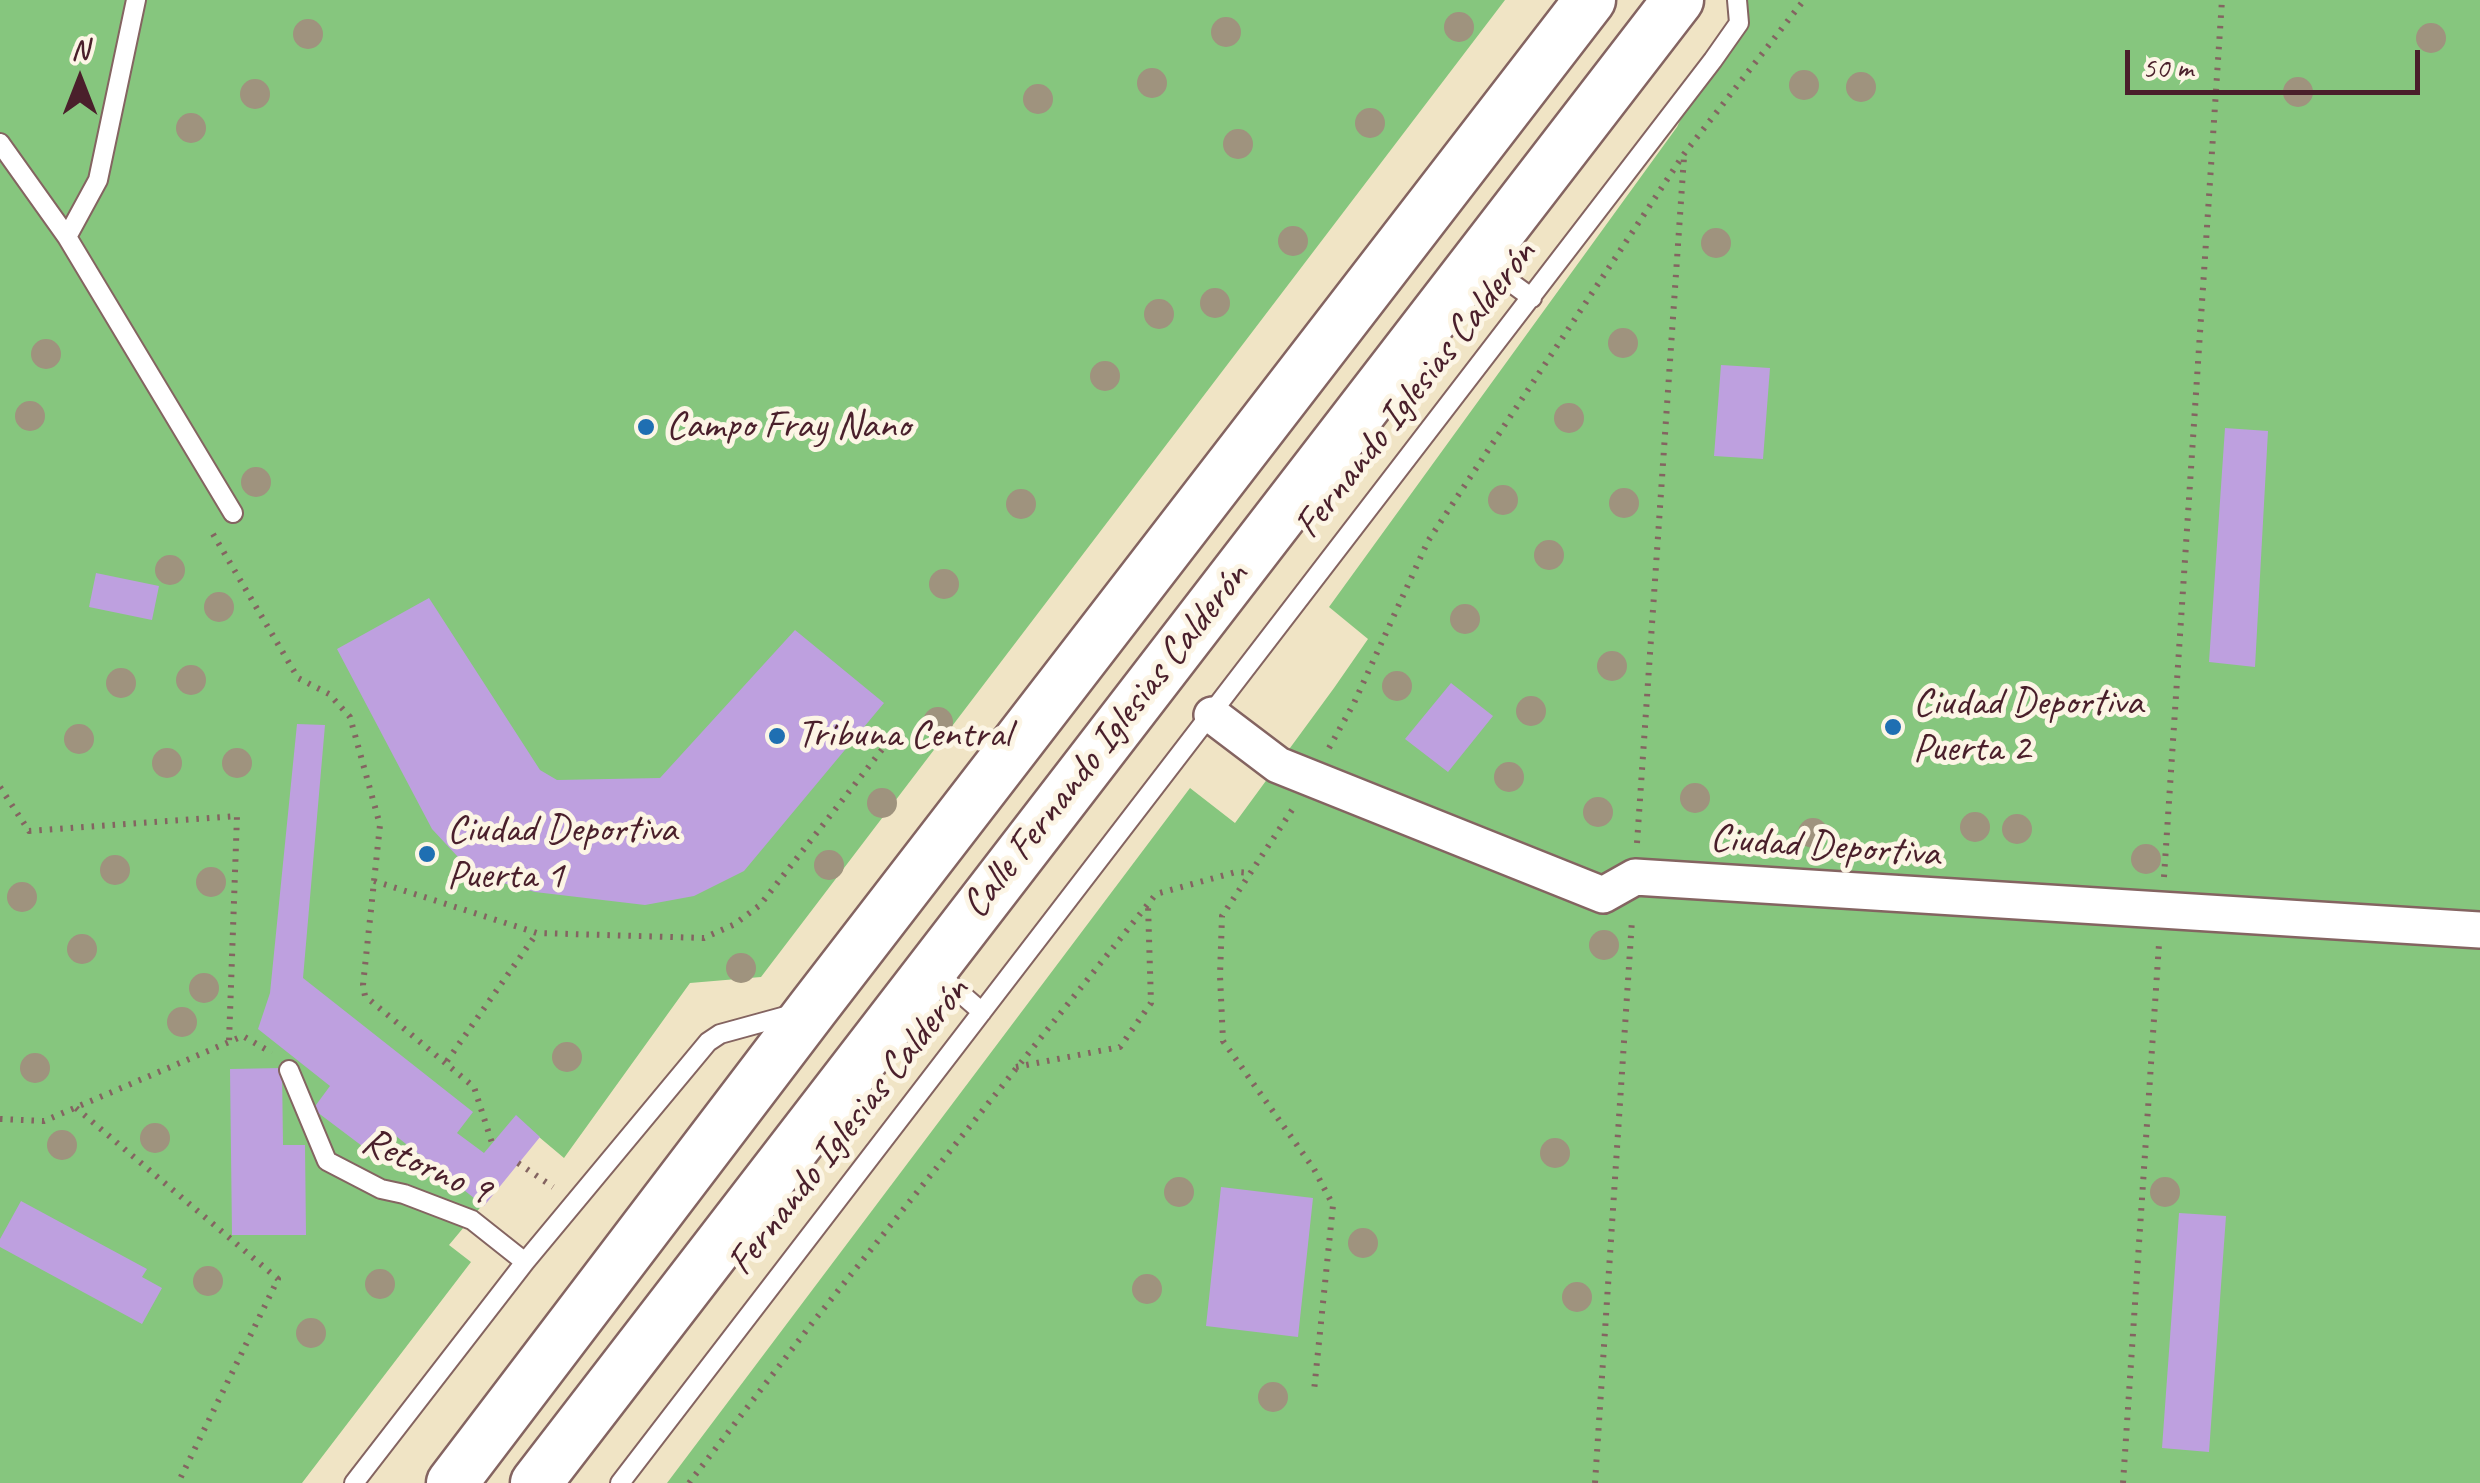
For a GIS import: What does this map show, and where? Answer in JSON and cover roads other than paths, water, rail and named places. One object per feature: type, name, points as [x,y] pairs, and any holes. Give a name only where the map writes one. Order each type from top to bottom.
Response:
[{"type":"street","name":"Calle Fernando Iglesias Calderón","points":[[452,1483],[1590,0]]},
{"type":"street","name":"Calle Fernando Iglesias Calderón","points":[[536,1483],[1678,0]]},
{"type":"street","name":"Ciudad Deportiva","points":[[1212,714],[1278,765],[1603,895],[1635,877],[2480,930]]},
{"type":"lane","points":[[67,237],[98,180],[136,0]]},
{"type":"lane","name":"Fernando Iglesias Calderón","points":[[620,1483],[1736,28],[1740,16],[1738,0]]},
{"type":"lane","points":[[0,143],[67,237],[233,514]]},
{"type":"lane","points":[[1480,260],[1532,298]]},
{"type":"lane","points":[[931,967],[982,1012]]},
{"type":"lane","points":[[354,1483],[525,1262],[714,1037],[813,1008]]},
{"type":"lane","name":"Retorno 9","points":[[289,1070],[327,1161],[381,1189],[472,1220],[525,1262]]},
{"type":"place","name":"Campo Fray Nano","points":[[646,427]]},
{"type":"place","name":"Ciudad Deportiva Puerta 2","points":[[1893,727]]},
{"type":"place","name":"Tribuna Central","points":[[777,736]]},
{"type":"place","name":"Ciudad Deportiva Puerta 1","points":[[427,854]]}]
